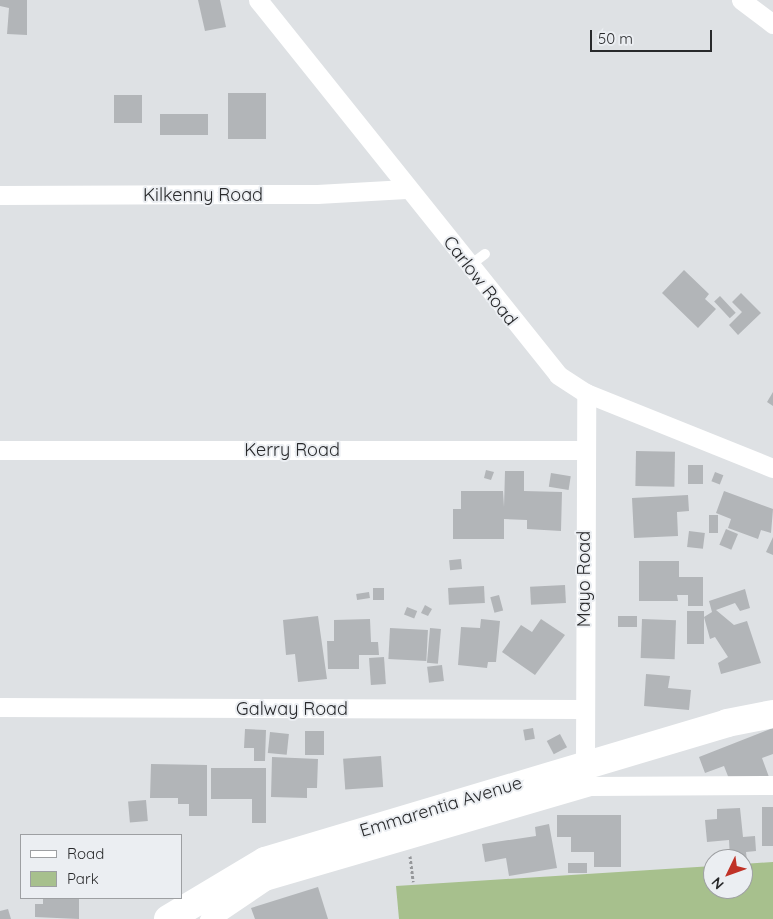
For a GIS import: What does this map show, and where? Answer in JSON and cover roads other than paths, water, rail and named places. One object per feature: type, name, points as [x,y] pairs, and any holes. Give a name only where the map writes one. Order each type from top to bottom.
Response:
[{"type":"street","name":"Carlow Road","points":[[259,0],[406,189],[543,359],[586,393],[773,468]]},
{"type":"street","points":[[741,0],[773,24]]},
{"type":"street","name":"Kilkenny Road","points":[[0,194],[316,194],[406,189]]},
{"type":"street","name":"Mayo Road","points":[[585,765],[584,450],[586,393]]},
{"type":"street","name":"Kerry Road","points":[[0,450],[584,450]]},
{"type":"street","name":"Emmarentia Avenue","points":[[727,723],[773,702]]},
{"type":"street","name":"Galway Road","points":[[0,707],[584,709]]},
{"type":"street","name":"Emmarentia Avenue","points":[[168,919],[265,861],[727,723],[773,714]]},
{"type":"street","points":[[209,919],[265,881],[590,786],[773,785]]},
{"type":"lane","points":[[469,266],[485,254]]}]
